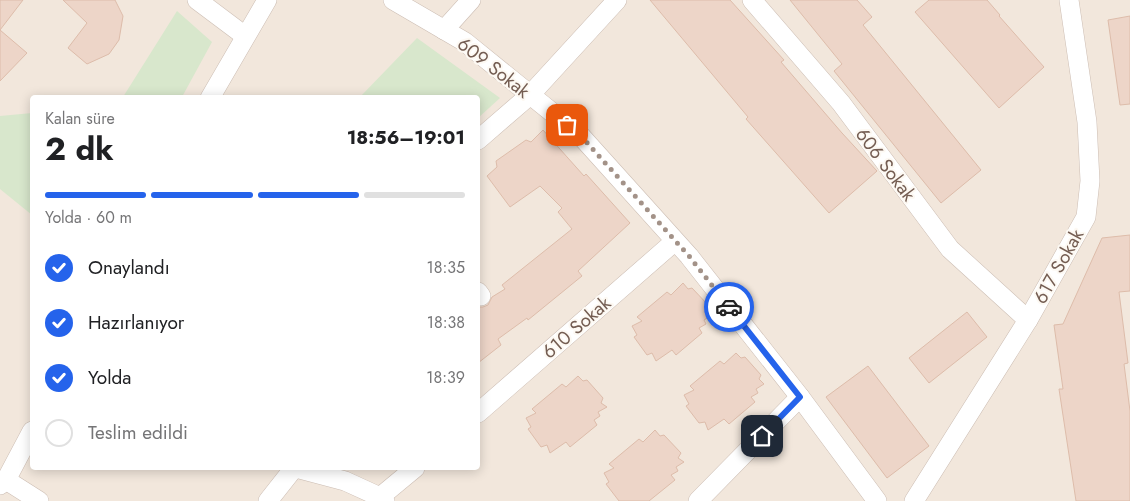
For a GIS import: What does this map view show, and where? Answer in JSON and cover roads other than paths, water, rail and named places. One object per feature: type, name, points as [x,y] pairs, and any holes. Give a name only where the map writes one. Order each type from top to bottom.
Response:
[{"type":"street","points":[[197,0],[245,36]]},
{"type":"street","points":[[212,95],[267,0]]},
{"type":"street","name":"609 Sokak","points":[[393,0],[465,42],[580,135],[674,242],[689,256],[800,397],[877,501]]},
{"type":"street","points":[[444,30],[471,0]]},
{"type":"street","points":[[480,138],[530,95],[617,0]]},
{"type":"street","name":"606 Sokak","points":[[752,0],[841,103],[950,249],[1028,320]]},
{"type":"street","name":"617 Sokak","points":[[914,501],[1028,320],[1086,217],[1090,181],[1087,122],[1069,0]]},
{"type":"street","name":"610 Sokak","points":[[480,411],[674,242]]},
{"type":"street","points":[[698,501],[800,397]]},
{"type":"street","points":[[30,435],[3,483],[39,501]]},
{"type":"street","points":[[268,501],[293,470]]},
{"type":"street","points":[[302,470],[345,482],[382,499],[413,470]]}]
